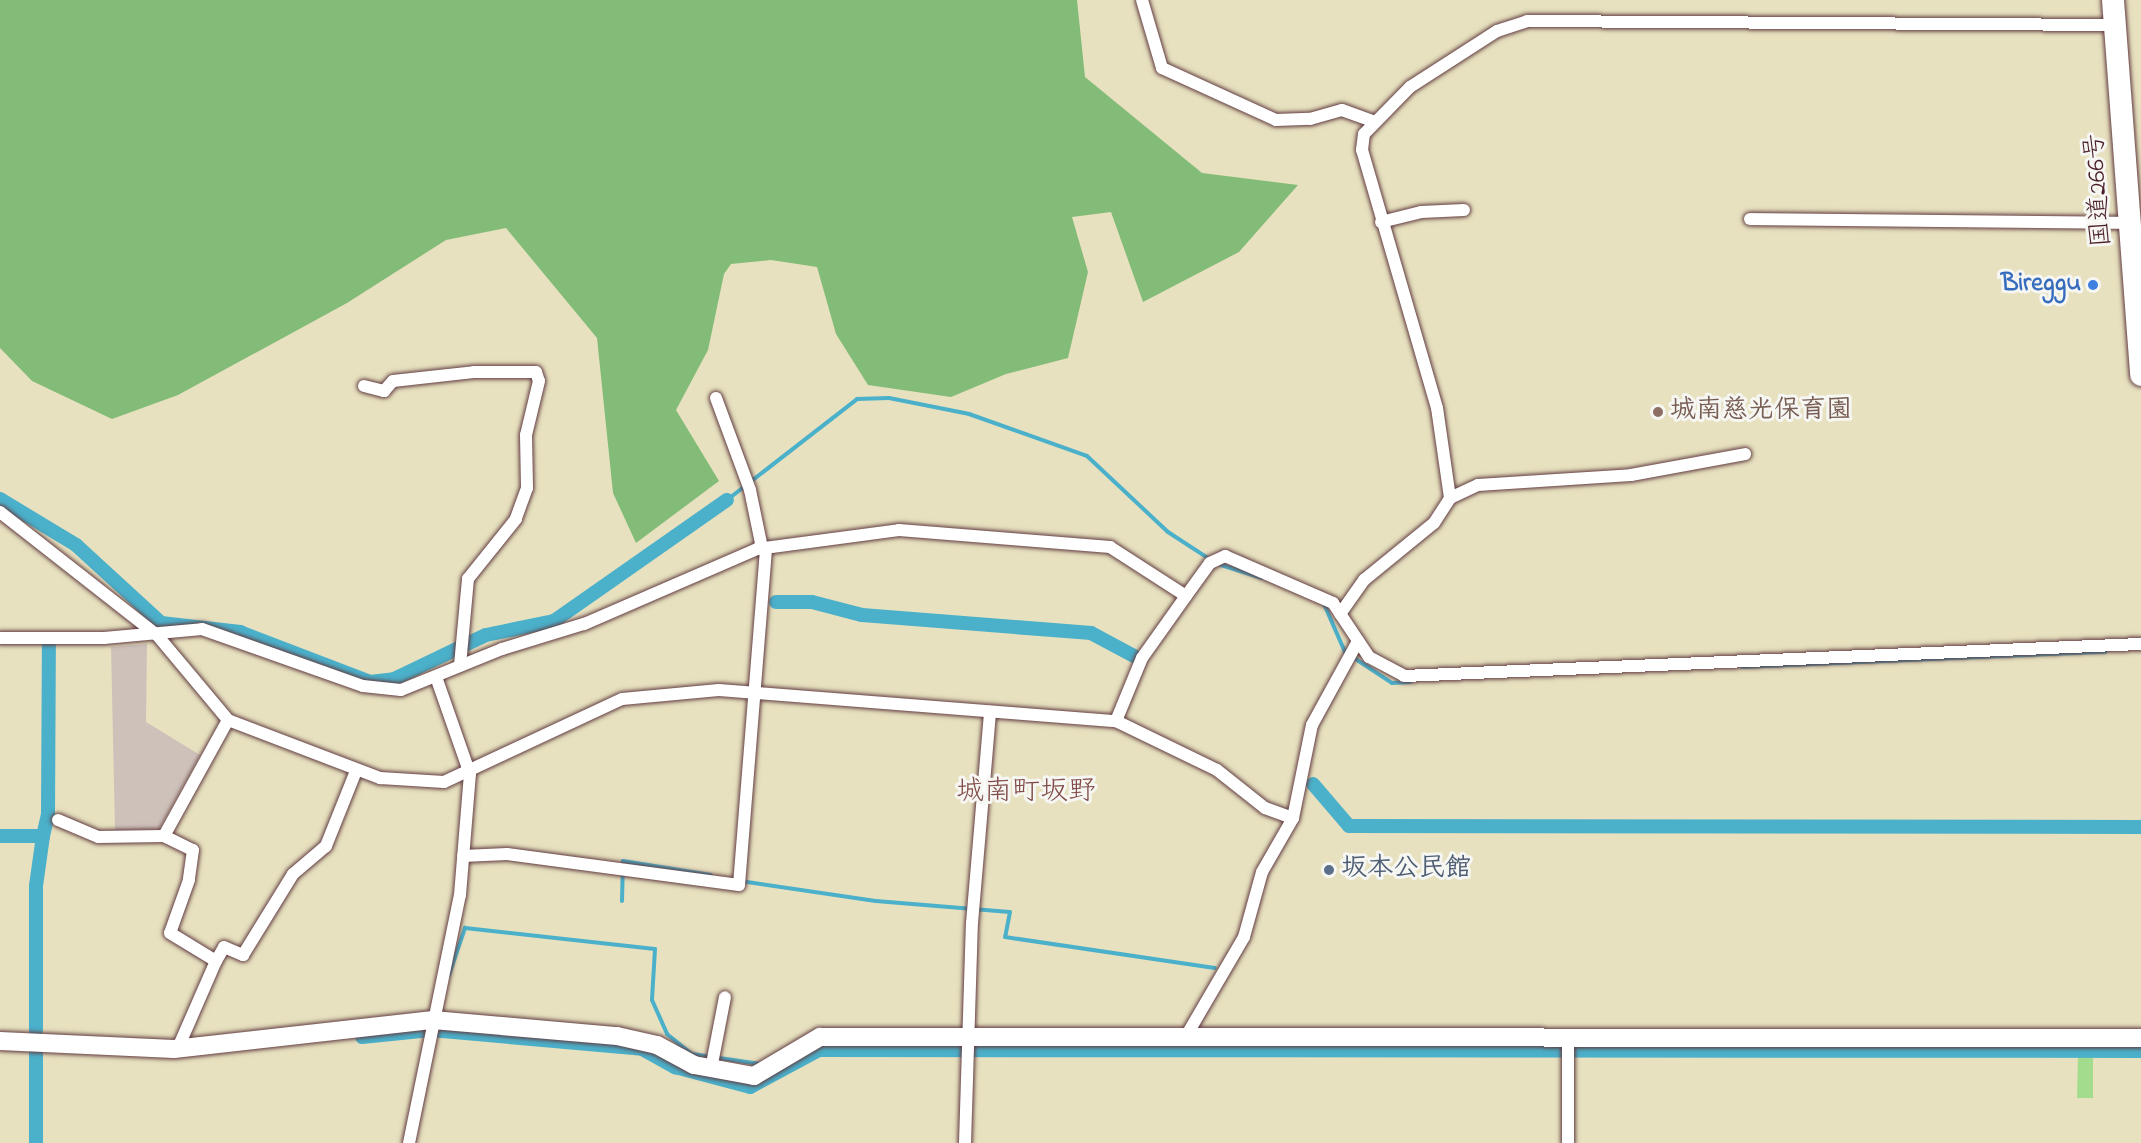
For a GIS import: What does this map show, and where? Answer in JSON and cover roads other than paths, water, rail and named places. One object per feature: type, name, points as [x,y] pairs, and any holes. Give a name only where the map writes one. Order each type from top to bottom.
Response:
[{"type":"highway","name":"国道266号","points":[[2113,0],[2136,223],[2141,375]]},
{"type":"street","points":[[1142,0],[1162,68],[1276,120],[1310,119],[1341,110],[1375,122]]},
{"type":"street","points":[[1450,498],[1437,408],[1381,222],[1362,150],[1364,134],[1410,87],[1497,31],[1527,21],[2115,25]]},
{"type":"street","points":[[1381,222],[1422,212],[1464,210]]},
{"type":"street","points":[[1750,219],[2136,223]]},
{"type":"street","points":[[364,386],[384,391],[393,381],[474,372],[536,372],[539,381],[526,435],[527,488],[516,519],[468,579],[460,666]]},
{"type":"street","points":[[463,856],[507,854],[739,885],[757,693],[764,548],[750,490],[716,398]]},
{"type":"street","points":[[1340,614],[1364,579],[1434,523],[1450,498],[1508,480],[1547,485],[1610,478],[1745,454]]},
{"type":"street","points":[[0,512],[157,635],[228,720],[356,771],[417,784],[470,774],[622,699],[719,690],[1116,721],[1217,770],[1265,808],[1293,818]]},
{"type":"street","points":[[0,638],[157,635],[202,629],[363,686],[401,690],[460,666],[584,624],[764,548],[899,530],[1054,539],[1110,547],[1186,596]]},
{"type":"street","points":[[1116,721],[1142,658],[1210,563],[1225,556],[1325,598],[1340,614],[1375,661],[1404,676],[2141,644]]},
{"type":"street","points":[[1185,1038],[1196,1013],[1230,968],[1262,872],[1293,818],[1312,725],[1358,641]]},
{"type":"street","points":[[409,1143],[463,856],[470,774],[436,677]]},
{"type":"street","points":[[965,1143],[967,1039],[990,712]]},
{"type":"street","points":[[164,836],[228,720]]},
{"type":"street","points":[[178,1048],[224,947],[243,955],[293,874],[326,846],[356,771]]},
{"type":"street","points":[[58,820],[98,837],[164,836],[193,849],[189,880],[170,933],[216,961]]},
{"type":"street","points":[[711,1069],[725,997]]},
{"type":"street","points":[[0,1041],[178,1048],[433,1020],[617,1036],[657,1045],[711,1069],[754,1076],[820,1037],[1568,1040],[2141,1038]]},
{"type":"street","points":[[1568,1040],[1568,1143]]},
{"type":"waterway","points":[[727,500],[857,399],[889,398],[969,414],[1087,456],[1168,532],[1211,560]]},
{"type":"waterway","points":[[0,499],[76,545],[161,623],[240,632],[370,682],[394,679],[486,635],[554,621],[727,500]]},
{"type":"waterway","points":[[1218,564],[1262,578]]},
{"type":"waterway","points":[[776,602],[812,602],[862,615],[1091,633],[1134,656]]},
{"type":"waterway","points":[[1324,604],[1345,652],[1392,683],[1410,682]]},
{"type":"waterway","points":[[43,836],[48,815],[49,645]]},
{"type":"waterway","points":[[1742,667],[2106,652]]},
{"type":"waterway","points":[[1313,784],[1349,826],[2141,827]]},
{"type":"waterway","points":[[0,836],[43,836],[36,886],[36,1030]]},
{"type":"waterway","points":[[622,901],[623,861],[711,875]]},
{"type":"waterway","points":[[747,882],[876,901],[1010,912],[1005,937],[1215,968]]},
{"type":"waterway","points":[[449,975],[465,928],[655,949],[652,1000],[667,1034],[692,1054],[760,1064]]},
{"type":"waterway","points":[[362,1037],[431,1030],[642,1049],[675,1067],[750,1087],[819,1050],[2141,1051]]},
{"type":"waterway","points":[[36,1050],[36,1143]]},
{"type":"place","name":"Bireggu","points":[[2093,285]]},
{"type":"place","name":"城南慈光保育園","points":[[1658,412]]},
{"type":"place","name":"坂本公民館","points":[[1329,870]]},
{"type":"district","name":"城南町坂野","points":[[1026,793]]}]
